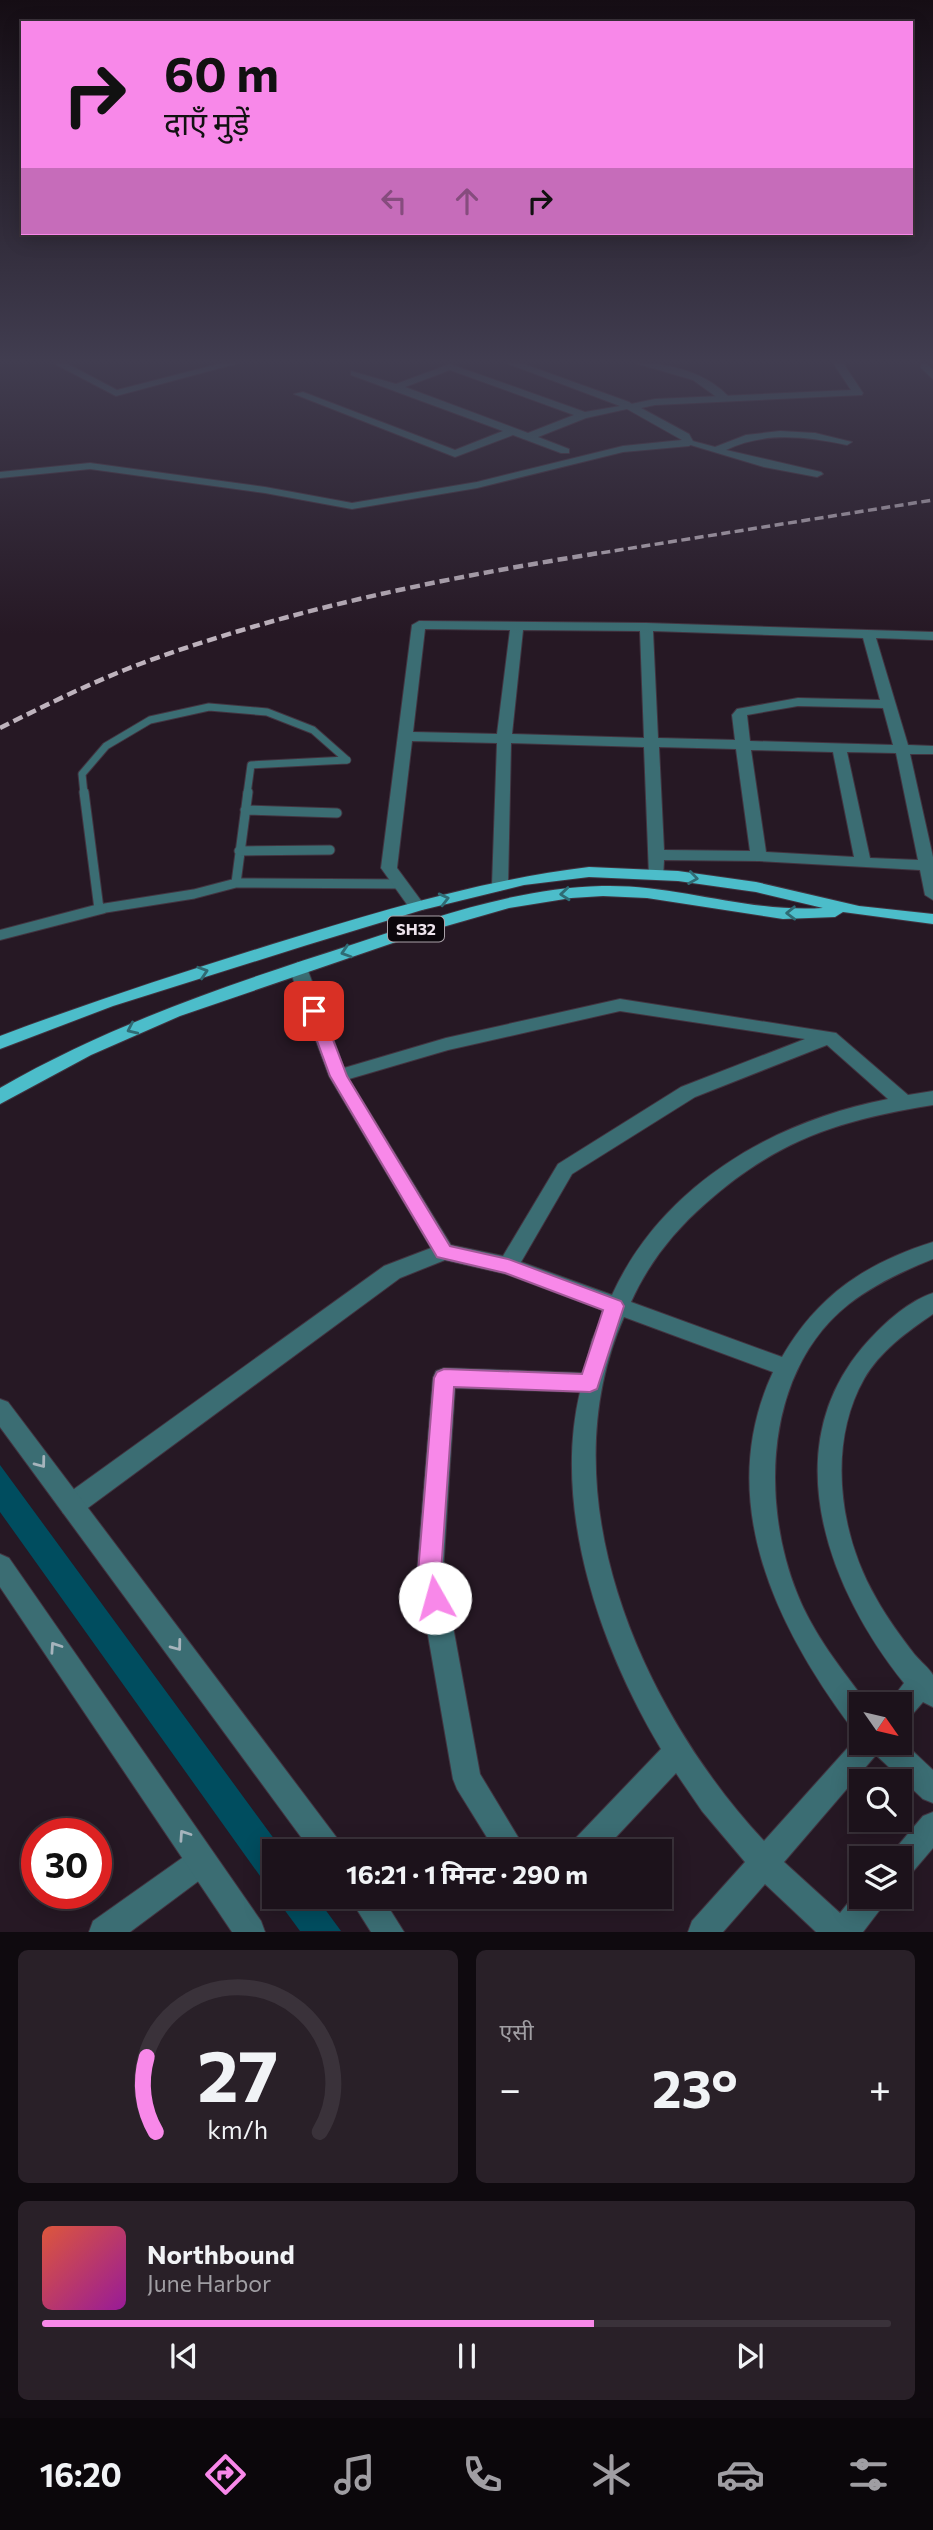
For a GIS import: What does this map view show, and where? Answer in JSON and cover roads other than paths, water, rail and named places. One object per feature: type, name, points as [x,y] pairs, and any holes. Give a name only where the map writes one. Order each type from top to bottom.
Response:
[{"type":"main road","name":"SH32","points":[[0,1042],[107,1002],[416,906],[524,880],[589,872],[657,875],[756,887],[859,911],[933,919]]},
{"type":"main road","name":"SH32","points":[[0,1097],[66,1060],[141,1024],[423,927],[526,898],[603,891],[681,896],[778,914],[859,911]]},
{"type":"main road","name":"SH32","points":[[0,1033],[29,1030]]},
{"type":"street","points":[[0,475],[90,466],[265,490],[352,506],[477,485],[606,453]]},
{"type":"street","points":[[725,453],[817,474]]},
{"type":"street","points":[[416,906],[389,868],[419,625],[646,627],[933,636]]},
{"type":"street","points":[[500,886],[504,739],[517,626]]},
{"type":"street","points":[[646,627],[657,875]]},
{"type":"street","points":[[868,633],[902,749],[929,865],[933,895]]},
{"type":"street","points":[[759,856],[739,715],[742,712],[798,702],[890,704]]},
{"type":"street","points":[[406,736],[933,750]]},
{"type":"street","points":[[839,747],[863,861]]},
{"type":"street","points":[[656,855],[759,856],[929,865]]},
{"type":"street","points":[[0,934],[99,909]]},
{"type":"street","points":[[298,968],[338,1076],[444,1252]]},
{"type":"street","points":[[338,1076],[446,1044],[620,1005],[829,1037],[904,1102]]},
{"type":"street","points":[[508,1266],[565,1169],[688,1092],[829,1037]]},
{"type":"street","points":[[861,1909],[841,1931],[764,1862],[717,1807],[678,1751],[640,1684],[612,1618],[594,1555],[584,1482],[583,1437],[590,1383],[614,1306],[652,1242],[685,1207],[731,1169],[762,1150],[807,1129],[866,1110],[933,1098]]},
{"type":"street","points":[[849,1701],[816,1657],[778,1577],[761,1499],[765,1429],[785,1367],[803,1337],[826,1310],[853,1288],[884,1269],[933,1250]]},
{"type":"street","points":[[72,1505],[392,1272],[444,1252],[508,1266],[785,1367]]},
{"type":"street","points":[[912,1700],[927,1689],[880,1630],[849,1575],[833,1520],[827,1468],[834,1420],[850,1379],[876,1343],[909,1315],[933,1302]]},
{"type":"street","points":[[505,1839],[467,1779],[430,1573],[444,1378],[590,1383]]},
{"type":"street","points":[[0,1409],[320,1839]]},
{"type":"street","points":[[0,1566],[250,1931]]},
{"type":"street","points":[[594,1839],[678,1751]]},
{"type":"street","points":[[703,1931],[858,1755]]},
{"type":"street","points":[[896,1755],[933,1789]]},
{"type":"street","points":[[912,1851],[933,1826]]},
{"type":"street","points":[[104,1931],[202,1861]]},
{"type":"street","points":[[373,1909],[390,1931]]},
{"type":"lane","points":[[236,883],[251,765],[347,760],[313,730],[268,712],[209,707],[150,720],[106,746],[82,774],[99,909],[194,894],[236,883],[401,884]]},
{"type":"lane","points":[[245,810],[337,813]]},
{"type":"lane","points":[[239,851],[330,850]]},
{"type":"water","points":[[0,1465],[274,1839],[262,1839],[262,1879],[0,1512]]},
{"type":"water","points":[[284,1909],[325,1909],[341,1931],[300,1931]]},
{"type":"railway","points":[[588,555],[933,500]]},
{"type":"railway","points":[[0,728],[122,671],[252,627],[367,597],[599,553]]}]
